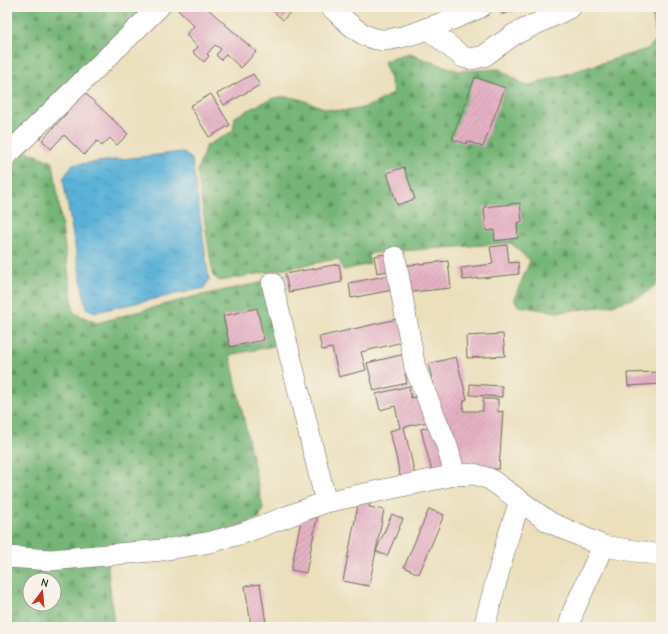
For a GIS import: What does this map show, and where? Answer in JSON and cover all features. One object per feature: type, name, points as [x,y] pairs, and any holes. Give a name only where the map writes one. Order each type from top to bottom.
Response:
[{"type":"street","points":[[7,154],[159,7]]},
{"type":"street","points":[[331,7],[358,31],[376,40],[402,37],[481,7]]},
{"type":"street","points":[[427,28],[463,57],[471,59],[484,56],[513,35],[570,7]]},
{"type":"street","points":[[395,257],[415,368],[447,446],[455,475]]},
{"type":"street","points":[[272,283],[326,502]]},
{"type":"street","points":[[7,557],[50,560],[162,550],[211,542],[243,533],[326,502],[455,475],[474,474],[490,480],[549,522],[603,546],[661,555]]},
{"type":"street","points":[[484,627],[508,537],[520,501]]},
{"type":"street","points":[[569,627],[573,612],[603,546]]},
{"type":"green space","points":[[7,7],[152,7],[7,147]]},
{"type":"green space","points":[[651,7],[661,7],[661,280],[642,296],[609,306],[557,312],[518,306],[514,299],[530,261],[511,243],[372,253],[368,256],[370,264],[343,270],[340,261],[337,259],[220,281],[213,276],[197,171],[206,146],[233,131],[235,117],[264,102],[280,97],[302,100],[327,109],[347,111],[366,107],[394,92],[384,61],[409,54],[459,71],[499,69],[527,86],[647,49],[657,40]]},
{"type":"green space","points":[[26,151],[53,162],[74,313],[97,323],[192,297],[264,282],[279,341],[274,346],[230,355],[263,508],[259,518],[225,531],[106,550],[114,627],[7,627],[7,170]]},
{"type":"water","points":[[182,152],[192,159],[209,280],[204,288],[95,312],[86,308],[63,179],[72,165]]},
{"type":"building","points":[[175,7],[206,7],[256,52],[241,68],[226,54],[221,60],[216,55],[221,49],[215,45],[207,54],[209,56],[204,62],[193,52],[198,47],[186,35],[194,26]]},
{"type":"building","points":[[269,7],[295,7],[283,20]]},
{"type":"building","points":[[295,7],[306,7],[301,12]]},
{"type":"building","points":[[500,7],[513,7],[514,11],[502,14]]},
{"type":"building","points":[[253,74],[260,85],[224,105],[217,94]]},
{"type":"building","points":[[475,77],[505,88],[483,147],[467,141],[466,144],[452,139]]},
{"type":"building","points":[[83,91],[128,134],[117,145],[110,138],[102,146],[97,141],[84,155],[64,135],[51,149],[42,140],[67,113],[65,110]]},
{"type":"building","points":[[211,94],[230,125],[209,137],[190,106]]},
{"type":"building","points":[[404,167],[415,199],[397,205],[387,173]]},
{"type":"building","points":[[520,203],[522,222],[517,223],[518,238],[495,241],[494,230],[486,231],[484,207]]},
{"type":"building","points":[[507,245],[509,263],[518,262],[519,274],[463,280],[461,268],[493,264],[490,247]]},
{"type":"building","points":[[390,253],[393,270],[377,273],[374,256]]},
{"type":"building","points":[[448,261],[451,288],[403,293],[400,266]]},
{"type":"building","points":[[339,264],[342,282],[289,292],[285,274]]},
{"type":"building","points":[[395,274],[398,289],[351,298],[349,283]]},
{"type":"building","points":[[257,308],[264,340],[230,347],[223,316]]},
{"type":"building","points":[[401,318],[407,341],[361,352],[366,370],[339,377],[332,348],[322,350],[319,337]]},
{"type":"building","points":[[503,334],[505,356],[467,358],[466,336]]},
{"type":"building","points":[[405,354],[409,372],[405,373],[407,383],[374,391],[367,363]]},
{"type":"building","points":[[456,357],[467,399],[464,400],[463,411],[483,411],[483,399],[498,399],[498,412],[503,411],[499,469],[458,468],[428,364]]},
{"type":"building","points":[[661,372],[661,384],[628,386],[627,373]]},
{"type":"building","points":[[470,384],[502,386],[502,397],[470,395]]},
{"type":"building","points":[[409,386],[411,398],[425,394],[427,422],[404,427],[415,475],[401,479],[390,431],[400,428],[395,406],[380,410],[376,394]]},
{"type":"building","points":[[437,425],[448,468],[432,472],[421,429]]},
{"type":"building","points":[[359,499],[371,501],[369,507],[384,510],[369,586],[343,581]]},
{"type":"building","points":[[429,509],[444,515],[419,574],[404,567]]},
{"type":"building","points":[[303,510],[318,513],[306,573],[291,570]]},
{"type":"building","points":[[392,514],[403,519],[387,556],[376,551]]},
{"type":"building","points":[[260,584],[266,623],[251,625],[245,586]]}]
